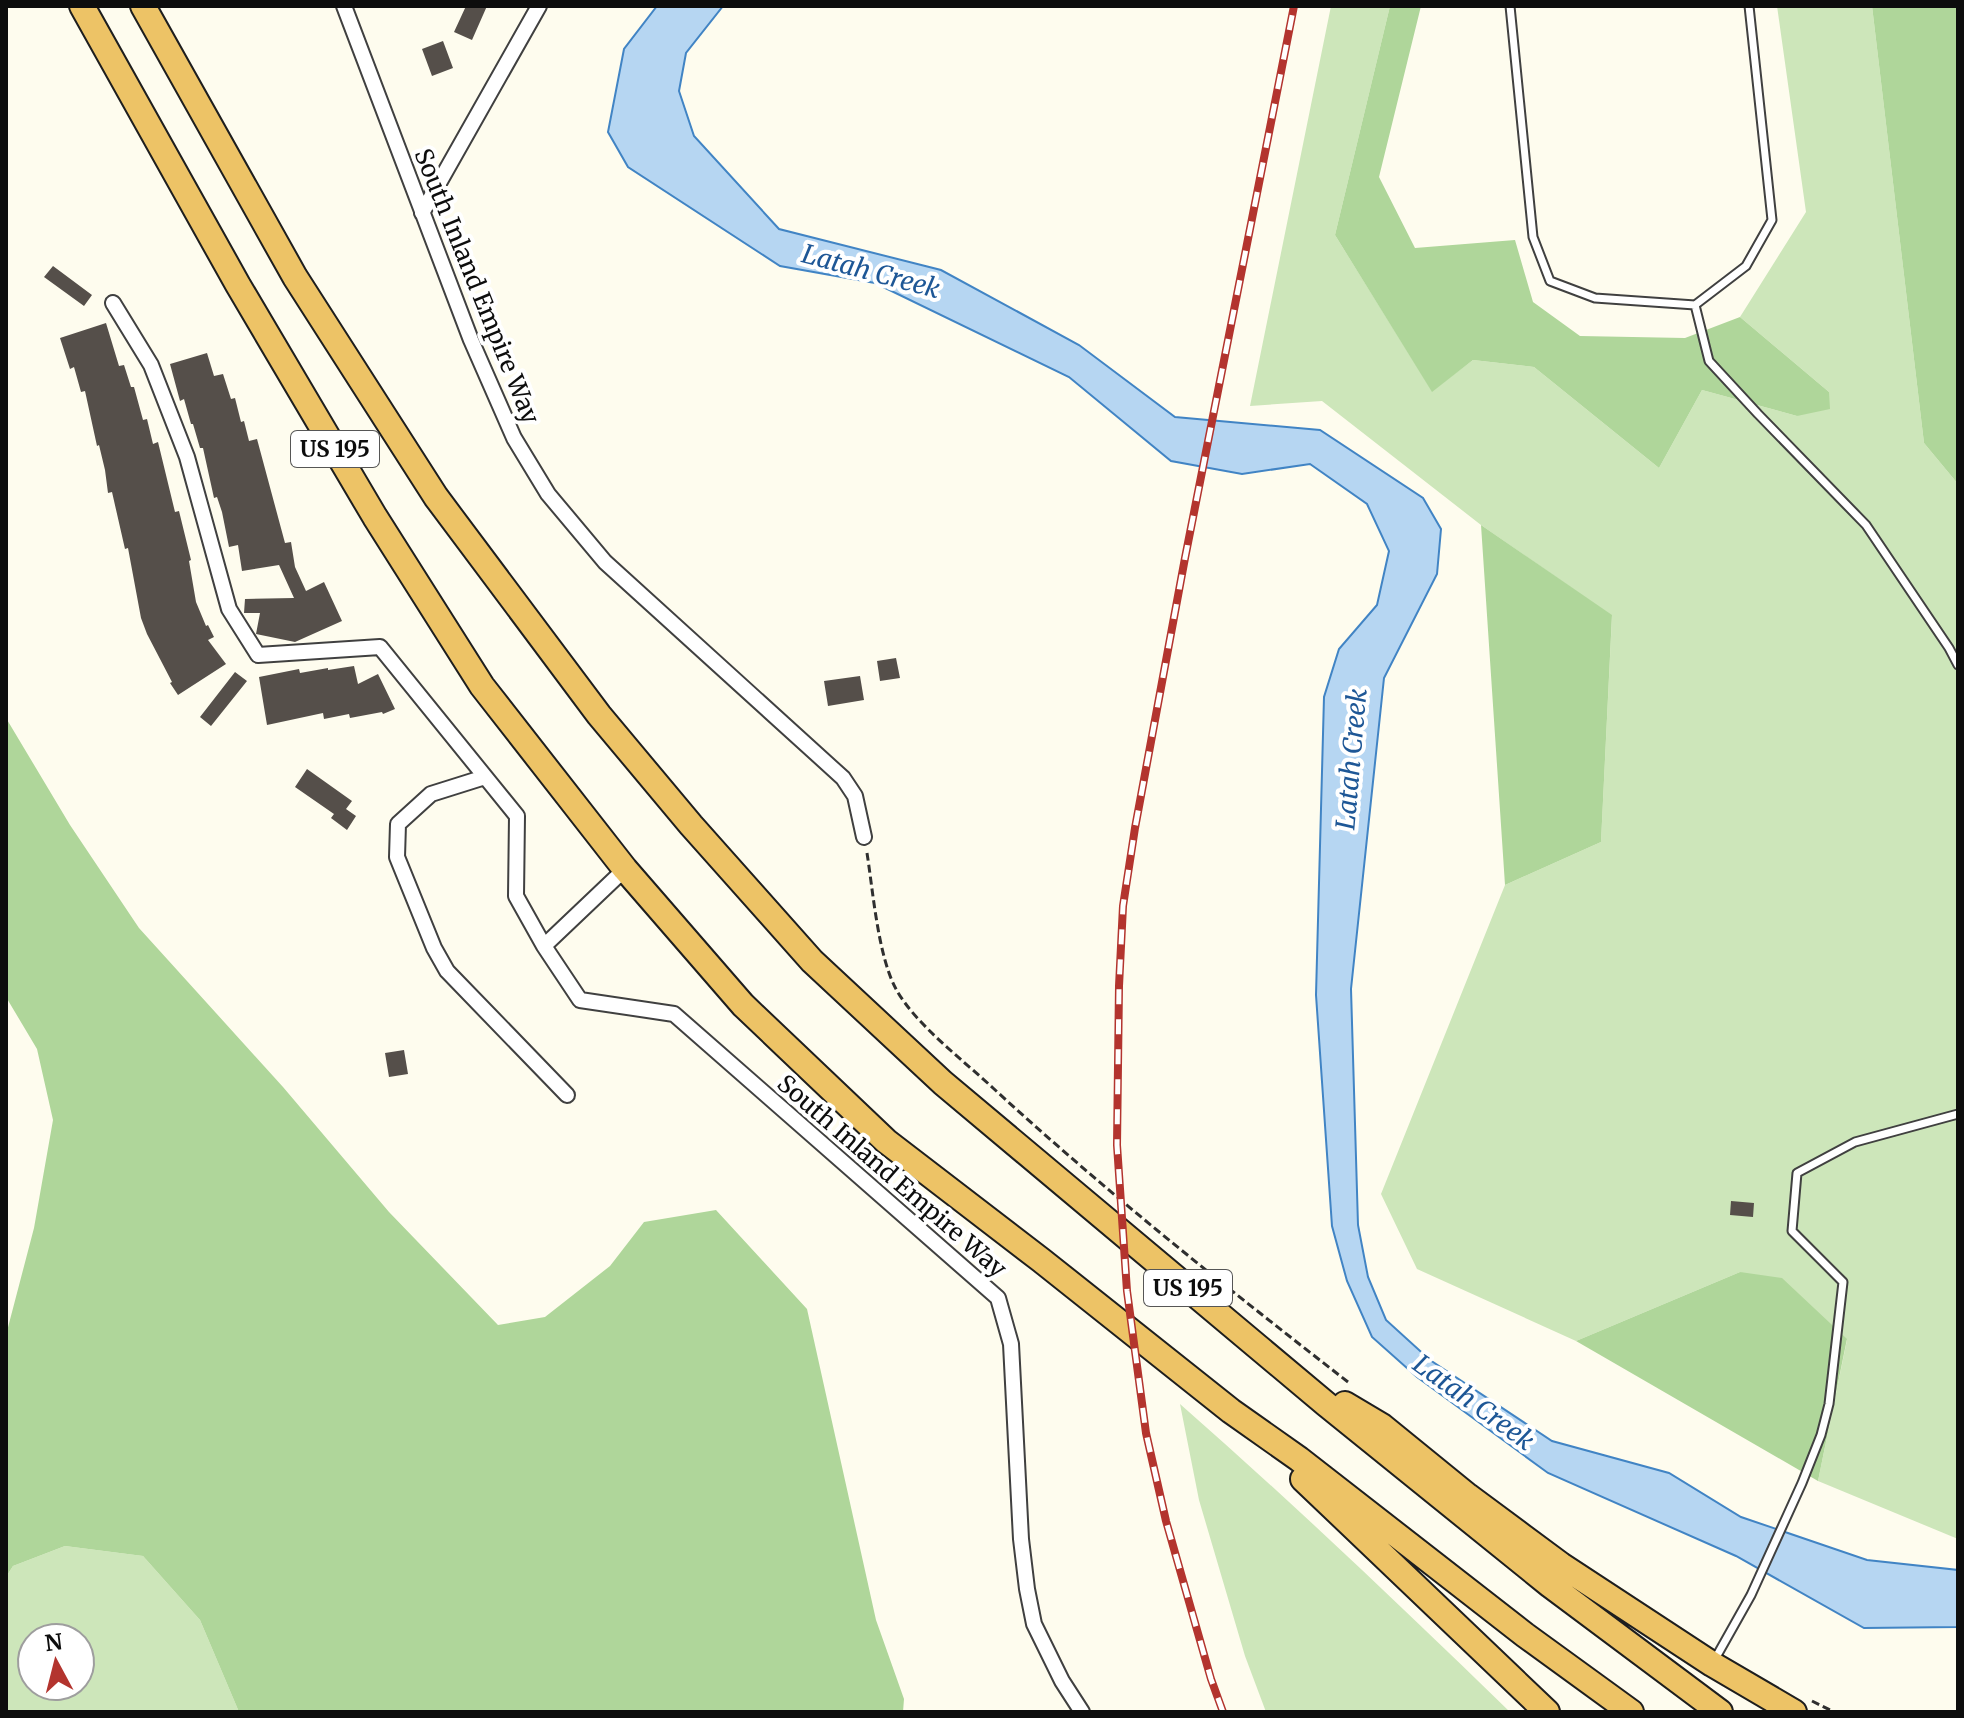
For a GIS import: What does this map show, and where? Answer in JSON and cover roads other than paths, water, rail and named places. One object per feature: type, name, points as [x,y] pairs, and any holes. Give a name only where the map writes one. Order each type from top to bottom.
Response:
[{"type":"highway","name":"US 195","points":[[82,6],[238,285],[375,517],[482,686],[625,869],[743,1005],[886,1141],[1231,1411],[1299,1459],[1525,1635],[1631,1712]]},
{"type":"highway","name":"US 195","points":[[143,6],[295,277],[427,485],[599,715],[691,825],[812,961],[943,1083],[1278,1364],[1550,1585],[1720,1712]]},
{"type":"highway","points":[[1278,1364],[1382,1426],[1468,1496],[1561,1565],[1712,1664],[1801,1705]]},
{"type":"highway","points":[[1231,1411],[1547,1712]]},
{"type":"street","name":"South Inland Empire Way","points":[[344,6],[471,340],[514,438],[548,494],[605,562],[843,778],[855,796],[864,837]]},
{"type":"street","points":[[422,213],[539,6]]},
{"type":"street","name":"South Inland Empire Way","points":[[113,303],[151,365],[187,457],[229,609],[258,655],[380,647],[517,816],[516,896],[580,1000],[674,1014],[998,1298],[1011,1344],[1021,1539],[1034,1624],[1062,1681],[1082,1712]]},
{"type":"street","points":[[485,777],[431,794],[398,824],[397,857],[434,948],[447,971],[567,1095]]},
{"type":"street","points":[[544,946],[625,869]]},
{"type":"lane","points":[[1510,6],[1533,237],[1550,281],[1595,298],[1695,305],[1746,266],[1772,220],[1749,6]]},
{"type":"lane","points":[[1695,305],[1709,361],[1866,525],[1958,665]]},
{"type":"lane","points":[[1712,1664],[1751,1595],[1802,1483],[1821,1435],[1829,1404],[1843,1282],[1792,1231],[1797,1173],[1855,1142],[1958,1114]]},
{"type":"water","name":"Latah Creek","points":[[657,6],[723,6],[686,53],[679,91],[694,136],[779,229],[941,270],[1079,345],[1175,417],[1320,430],[1423,498],[1441,529],[1437,574],[1384,678],[1351,989],[1358,1225],[1368,1277],[1386,1320],[1430,1360],[1552,1441],[1669,1473],[1741,1517],[1867,1560],[1958,1570],[1958,1627],[1864,1628],[1736,1556],[1548,1473],[1417,1377],[1372,1337],[1347,1281],[1332,1226],[1316,995],[1324,697],[1339,649],[1377,605],[1389,551],[1367,504],[1310,464],[1242,474],[1171,461],[1069,377],[875,283],[780,266],[628,167],[608,132],[624,49]]},
{"type":"railway","points":[[1223,1712],[1166,1521],[1146,1433],[1127,1291],[1117,1145],[1119,986],[1123,906],[1135,828],[1294,6]]}]
